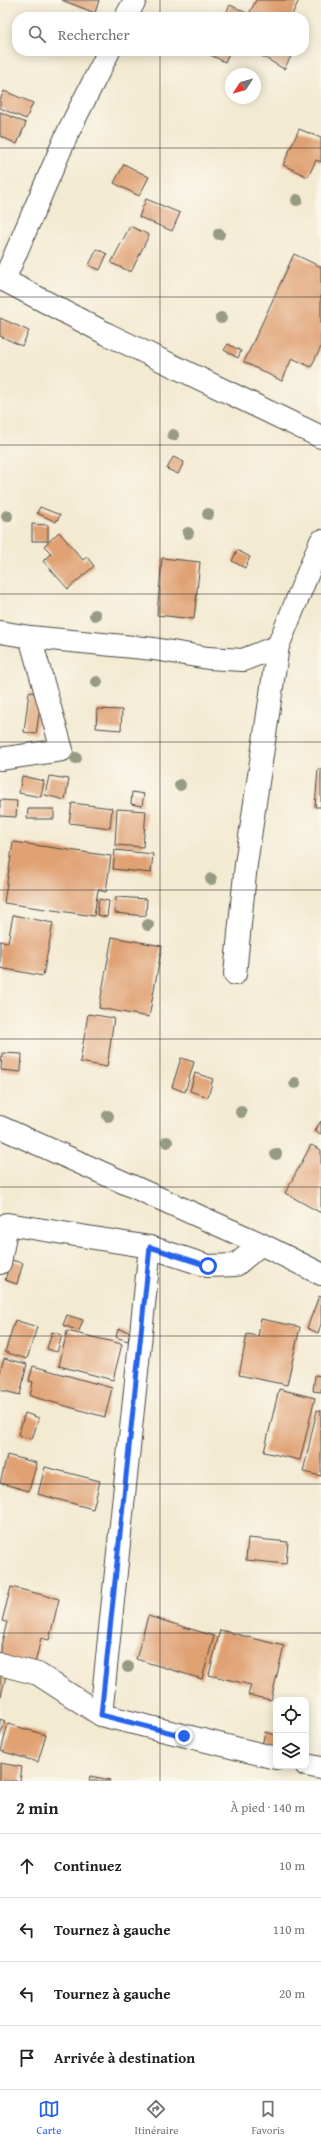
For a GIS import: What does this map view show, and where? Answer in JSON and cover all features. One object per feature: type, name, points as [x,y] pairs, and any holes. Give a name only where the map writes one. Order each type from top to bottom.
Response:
[{"type":"street","points":[[129,12],[135,0]]},
{"type":"street","points":[[106,56],[69,130],[2,279],[107,334],[321,437]]},
{"type":"street","points":[[235,974],[246,864],[278,646],[321,541]]},
{"type":"street","points":[[0,632],[30,637],[154,649],[208,658],[243,660],[278,646]]},
{"type":"street","points":[[0,759],[62,750],[30,637]]},
{"type":"street","points":[[0,1127],[261,1244],[321,1274]]},
{"type":"street","points":[[0,1263],[7,1224],[150,1247],[208,1266],[236,1266],[261,1244]]},
{"type":"street","points":[[101,1715],[150,1247]]},
{"type":"street","points":[[0,1664],[38,1674],[101,1715],[273,1757]]},
{"type":"street","points":[[309,1766],[321,1768]]},
{"type":"building","points":[[62,0],[99,0],[95,12]]},
{"type":"building","points":[[256,0],[299,0],[293,12],[250,12]]},
{"type":"building","points":[[230,5],[245,12],[226,12]]},
{"type":"building","points":[[212,56],[228,56],[225,62]]},
{"type":"building","points":[[262,56],[291,56],[284,69]]},
{"type":"building","points":[[4,91],[33,103],[26,119],[0,108],[0,100]]},
{"type":"building","points":[[0,112],[26,123],[17,144],[0,136]]},
{"type":"building","points":[[299,129],[321,138],[321,162],[316,160],[308,177],[283,165]]},
{"type":"building","points":[[124,164],[149,177],[139,196],[114,183]]},
{"type":"building","points":[[146,199],[180,213],[172,231],[139,217]]},
{"type":"building","points":[[130,226],[149,235],[131,272],[111,263]]},
{"type":"building","points":[[97,249],[107,254],[100,270],[89,265]]},
{"type":"building","points":[[294,254],[321,267],[321,347],[311,367],[292,358],[282,381],[244,362]]},
{"type":"building","points":[[0,318],[29,331],[22,346],[0,336]]},
{"type":"building","points":[[228,344],[241,351],[238,358],[224,350]]},
{"type":"building","points":[[173,457],[184,462],[178,474],[167,469]]},
{"type":"building","points":[[40,507],[60,515],[56,522],[37,513]]},
{"type":"building","points":[[32,524],[48,525],[48,541],[32,541]]},
{"type":"building","points":[[59,532],[83,560],[87,557],[94,566],[68,589],[43,561],[51,553],[44,546]]},
{"type":"building","points":[[237,550],[250,557],[245,568],[232,561]]},
{"type":"building","points":[[162,558],[200,562],[194,619],[157,615]]},
{"type":"building","points":[[29,692],[42,694],[36,734],[24,732]]},
{"type":"building","points":[[97,709],[122,710],[121,730],[96,728]]},
{"type":"building","points":[[318,769],[321,769],[321,807],[315,807]]},
{"type":"building","points":[[22,776],[44,781],[41,797],[19,793]]},
{"type":"building","points":[[49,776],[69,779],[65,800],[45,795]]},
{"type":"building","points":[[132,792],[144,794],[142,806],[131,804]]},
{"type":"building","points":[[0,800],[17,801],[16,817],[0,816]]},
{"type":"building","points":[[72,803],[112,808],[110,828],[69,823]]},
{"type":"building","points":[[28,809],[54,809],[54,819],[27,819]]},
{"type":"building","points":[[117,809],[146,811],[143,847],[115,845]]},
{"type":"building","points":[[13,842],[111,856],[106,892],[98,890],[94,916],[4,903]]},
{"type":"building","points":[[115,850],[153,854],[151,873],[113,869]]},
{"type":"building","points":[[116,897],[147,899],[146,916],[115,913]]},
{"type":"building","points":[[99,899],[109,901],[107,917],[97,915]]},
{"type":"building","points":[[13,915],[53,923],[43,976],[0,968],[0,941],[8,942]]},
{"type":"building","points":[[112,937],[162,946],[149,1017],[99,1008]]},
{"type":"building","points":[[88,1014],[114,1018],[107,1067],[80,1062]]},
{"type":"building","points":[[2,1053],[22,1054],[21,1072],[1,1070]]},
{"type":"building","points":[[181,1058],[194,1062],[185,1092],[172,1087]]},
{"type":"building","points":[[195,1073],[213,1079],[208,1097],[190,1091]]},
{"type":"building","points":[[321,1121],[321,1134],[315,1131]]},
{"type":"building","points":[[311,1145],[321,1150],[321,1213],[285,1193]]},
{"type":"building","points":[[11,1260],[23,1263],[17,1284],[5,1280]]},
{"type":"building","points":[[319,1296],[321,1297],[321,1324],[318,1333],[307,1328]]},
{"type":"building","points":[[67,1315],[83,1320],[79,1331],[63,1325]]},
{"type":"building","points":[[261,1319],[300,1327],[287,1385],[239,1375],[247,1334],[258,1336]]},
{"type":"building","points":[[15,1320],[37,1327],[27,1359],[5,1352]]},
{"type":"building","points":[[118,1329],[130,1332],[128,1341],[116,1337]]},
{"type":"building","points":[[67,1331],[122,1344],[113,1380],[59,1366]]},
{"type":"building","points":[[52,1332],[62,1335],[57,1352],[47,1349]]},
{"type":"building","points":[[4,1358],[27,1364],[20,1395],[0,1390],[0,1373]]},
{"type":"building","points":[[33,1366],[112,1388],[105,1417],[30,1396],[33,1382],[29,1381]]},
{"type":"building","points":[[315,1375],[321,1376],[321,1392],[313,1391]]},
{"type":"building","points":[[279,1389],[315,1398],[300,1460],[264,1452]]},
{"type":"building","points":[[317,1410],[321,1411],[321,1476],[303,1472]]},
{"type":"building","points":[[25,1413],[39,1418],[32,1439],[18,1435]]},
{"type":"building","points":[[7,1455],[37,1463],[29,1491],[0,1483]]},
{"type":"building","points":[[45,1467],[100,1481],[93,1509],[38,1494]]},
{"type":"building","points":[[248,1538],[288,1542],[286,1564],[246,1560]]},
{"type":"building","points":[[11,1587],[59,1599],[49,1640],[41,1638],[34,1668],[0,1659],[0,1650],[7,1622],[2,1621]]},
{"type":"building","points":[[148,1616],[214,1636],[202,1679],[136,1659]]},
{"type":"building","points":[[220,1630],[284,1646],[271,1700],[248,1695],[251,1685],[209,1675]]},
{"type":"building","points":[[0,1671],[7,1672],[1,1696],[0,1696]]},
{"type":"building","points":[[0,1719],[5,1721],[0,1736]]},
{"type":"building","points":[[8,1724],[46,1735],[38,1762],[1,1751]]},
{"type":"building","points":[[265,1732],[273,1734],[273,1747],[262,1745]]},
{"type":"building","points":[[0,1763],[22,1767],[20,1781],[0,1781]]},
{"type":"building","points":[[90,1776],[110,1780],[110,1781],[89,1781]]},
{"type":"route","points":[[184,1736],[101,1715],[150,1247],[208,1266]]}]
